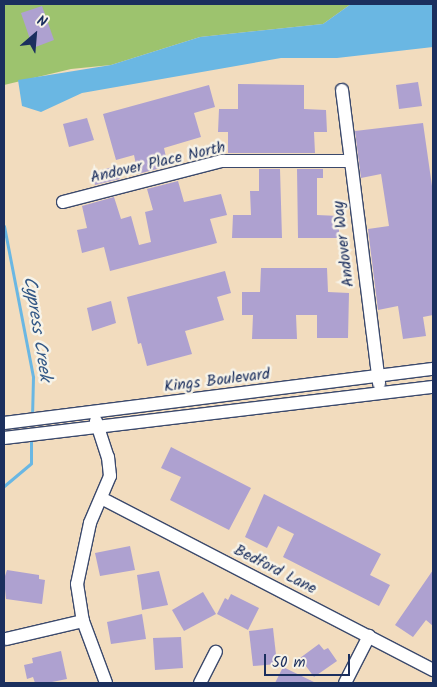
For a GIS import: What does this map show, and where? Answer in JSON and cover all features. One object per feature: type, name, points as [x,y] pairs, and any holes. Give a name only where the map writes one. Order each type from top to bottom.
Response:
[{"type":"street","name":"Andover Way","points":[[342,90],[380,394]]},
{"type":"street","name":"Andover Place North","points":[[63,202],[221,161],[350,161]]},
{"type":"street","name":"Kings Boulevard","points":[[9,437],[72,422],[93,413],[433,369]]},
{"type":"street","name":"Kings Boulevard","points":[[9,423],[72,422],[98,426],[380,394],[433,386]]},
{"type":"street","points":[[93,413],[108,457],[110,476],[102,499],[90,523],[81,556],[77,584],[83,621],[106,683]]},
{"type":"street","name":"Bedford Lane","points":[[102,499],[433,670]]},
{"type":"street","points":[[6,639],[83,621]]},
{"type":"street","points":[[345,683],[369,636]]},
{"type":"street","points":[[200,683],[216,652]]},
{"type":"green space","points":[[4,4],[351,4],[323,24],[200,37],[111,65],[71,69],[4,85]]},
{"type":"water","points":[[351,4],[433,4],[433,47],[337,58],[281,58],[82,93],[41,112],[22,106],[18,80],[111,65],[200,37],[323,24]]},
{"type":"building","points":[[42,6],[54,40],[33,48],[21,13]]},
{"type":"building","points":[[418,82],[422,106],[399,109],[396,85]]},
{"type":"building","points":[[238,84],[304,85],[304,109],[326,110],[327,132],[314,132],[315,153],[228,153],[228,132],[218,132],[219,109],[238,109]]},
{"type":"building","points":[[209,85],[215,107],[194,113],[201,137],[164,148],[168,166],[138,174],[134,155],[116,160],[103,114]]},
{"type":"building","points":[[87,118],[94,140],[69,147],[63,124]]},
{"type":"building","points":[[423,123],[433,193],[433,315],[423,317],[426,336],[403,339],[398,306],[378,310],[368,229],[389,226],[381,174],[361,178],[355,131]]},
{"type":"building","points":[[116,166],[120,179],[95,185],[93,178],[100,177],[98,171]]},
{"type":"building","points":[[259,169],[280,169],[282,238],[232,238],[233,215],[251,215],[250,191],[259,191]]},
{"type":"building","points":[[297,169],[323,169],[323,178],[317,178],[317,215],[339,216],[339,238],[298,238]]},
{"type":"building","points":[[178,181],[184,202],[221,194],[227,215],[210,219],[217,243],[110,271],[104,247],[82,253],[77,230],[87,228],[82,206],[114,197],[121,219],[131,216],[139,245],[151,242],[145,212],[153,210],[147,189]]},
{"type":"building","points":[[261,268],[327,268],[328,292],[349,293],[348,338],[317,338],[317,315],[296,315],[297,339],[252,339],[253,315],[242,315],[242,292],[260,292]]},
{"type":"building","points":[[225,271],[231,293],[217,297],[224,320],[185,331],[192,354],[147,366],[141,343],[138,344],[127,297]]},
{"type":"building","points":[[111,301],[116,323],[92,331],[87,308]]},
{"type":"building","points":[[171,447],[251,488],[229,530],[170,500],[181,477],[161,468]]},
{"type":"building","points":[[264,494],[381,554],[370,575],[390,585],[379,606],[283,557],[294,534],[278,526],[267,548],[245,537]]},
{"type":"building","points":[[130,546],[135,570],[100,576],[95,553]]},
{"type":"building","points":[[7,570],[39,575],[39,579],[45,580],[42,604],[6,599],[4,579]]},
{"type":"building","points":[[433,570],[433,626],[426,620],[413,637],[395,625]]},
{"type":"building","points":[[159,571],[168,605],[142,610],[137,575]]},
{"type":"building","points":[[203,592],[216,614],[184,631],[172,610]]},
{"type":"building","points":[[231,594],[259,608],[248,630],[217,614],[225,598],[228,600]]},
{"type":"building","points":[[142,614],[146,639],[111,644],[107,622]]},
{"type":"building","points":[[273,628],[277,664],[253,666],[249,631]]},
{"type":"building","points":[[181,637],[183,668],[155,670],[153,638]]},
{"type":"building","points":[[319,644],[324,650],[328,648],[337,661],[314,677],[300,658]]},
{"type":"building","points":[[61,651],[67,679],[35,683],[33,677],[27,679],[24,665],[33,663],[32,658]]},
{"type":"building","points":[[283,667],[316,683],[275,683]]},
{"type":"waterway","name":"Cypress Creek","points":[[4,226],[33,377],[32,417]]},
{"type":"waterway","name":"Cypress Creek","points":[[4,486],[31,463],[31,438]]}]
